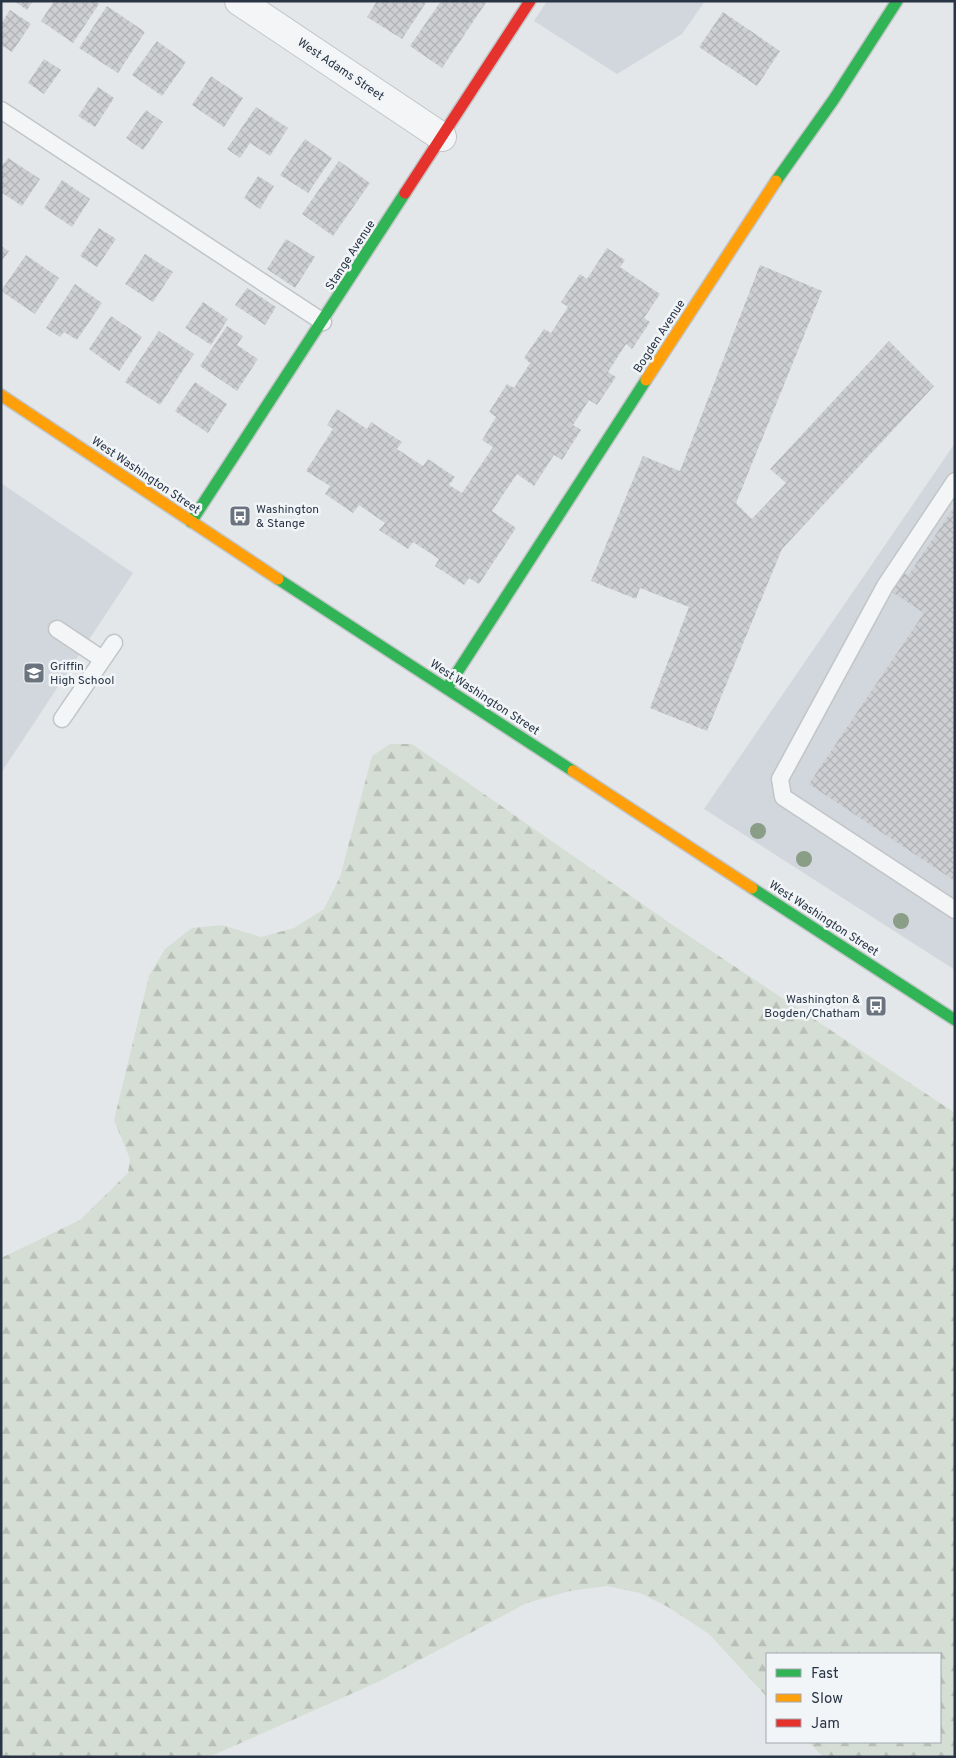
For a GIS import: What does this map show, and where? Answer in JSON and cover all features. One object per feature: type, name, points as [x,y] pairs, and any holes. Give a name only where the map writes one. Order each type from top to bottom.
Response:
[{"type":"street","name":"West Adams Street","points":[[239,1],[442,137]]},
{"type":"street","name":"Stange Avenue","points":[[191,522],[323,322],[530,1]]},
{"type":"street","name":"Bogden Avenue","points":[[447,688],[771,187],[834,99],[897,1]]},
{"type":"street","name":"West Washington Street","points":[[1,395],[191,522],[955,1020]]},
{"type":"lane","points":[[1,110],[323,322]]},
{"type":"lane","points":[[955,481],[885,586],[780,779],[783,796],[955,910]]},
{"type":"lane","points":[[57,629],[102,660]]},
{"type":"lane","points":[[62,719],[114,642]]},
{"type":"shaded area","points":[[547,1],[705,1],[682,34],[617,74],[534,21]]},
{"type":"shaded area","points":[[955,443],[955,970],[704,809]]},
{"type":"shaded area","name":"Griffin High School","points":[[1,483],[133,573],[1,773]]},
{"type":"green space","points":[[390,744],[412,744],[680,930],[955,1113],[955,1757],[823,1757],[810,1743],[941,1743],[941,1653],[766,1653],[766,1696],[709,1634],[668,1607],[640,1593],[607,1586],[570,1591],[527,1603],[378,1682],[209,1757],[1,1757],[1,1258],[80,1220],[128,1173],[130,1159],[114,1120],[149,976],[165,949],[192,928],[222,925],[261,937],[294,928],[324,909],[340,877],[372,756]]},
{"type":"building","points":[[14,1],[33,1],[27,10]]},
{"type":"building","points":[[54,1],[95,1],[99,4],[73,43],[41,21]]},
{"type":"building","points":[[377,1],[427,1],[402,39],[367,17]]},
{"type":"building","points":[[441,1],[487,1],[442,68],[410,46]]},
{"type":"building","points":[[107,6],[145,32],[118,73],[79,48]]},
{"type":"building","points":[[10,10],[31,24],[12,52],[1,45],[1,24]]},
{"type":"building","points":[[723,12],[780,51],[757,86],[699,47]]},
{"type":"building","points":[[157,41],[186,62],[162,96],[132,75]]},
{"type":"building","points":[[44,59],[61,70],[44,94],[28,83]]},
{"type":"building","points":[[211,76],[243,98],[224,127],[192,105]]},
{"type":"building","points":[[98,87],[114,98],[95,127],[78,116]]},
{"type":"building","points":[[256,107],[288,128],[270,156],[250,143],[240,158],[227,149]]},
{"type":"building","points":[[146,110],[163,122],[143,150],[126,138]]},
{"type":"building","points":[[305,139],[332,158],[308,193],[280,175]]},
{"type":"building","points":[[8,158],[40,179],[22,206],[1,192],[1,167]]},
{"type":"building","points":[[339,161],[370,183],[333,236],[302,214]]},
{"type":"building","points":[[258,176],[274,186],[260,209],[244,198]]},
{"type":"building","points":[[62,180],[90,199],[72,227],[44,208]]},
{"type":"building","points":[[99,228],[116,239],[97,267],[80,256]]},
{"type":"building","points":[[286,239],[315,257],[295,288],[267,269]]},
{"type":"building","points":[[1,246],[9,251],[1,262]]},
{"type":"building","points":[[607,248],[625,260],[620,267],[660,294],[644,318],[650,322],[632,349],[626,344],[608,372],[616,377],[597,405],[589,400],[573,425],[581,430],[562,460],[554,455],[534,486],[517,474],[492,511],[516,528],[479,584],[469,578],[464,585],[435,566],[439,559],[413,542],[408,549],[379,530],[385,523],[359,505],[353,513],[325,494],[330,486],[306,471],[333,429],[327,425],[337,409],[367,429],[371,422],[402,442],[397,449],[423,466],[428,459],[455,477],[449,485],[462,493],[493,447],[482,440],[496,417],[489,412],[507,384],[514,388],[530,363],[524,358],[544,329],[551,333],[568,307],[561,302],[580,274],[587,279]]},
{"type":"building","points":[[145,254],[173,272],[153,302],[125,284]]},
{"type":"building","points":[[26,255],[59,278],[35,314],[1,291]]},
{"type":"building","points":[[760,265],[822,291],[736,503],[752,519],[786,483],[770,469],[889,341],[934,386],[782,549],[707,731],[650,708],[689,607],[640,588],[636,599],[591,581],[643,456],[680,471]]},
{"type":"building","points":[[75,284],[102,303],[77,340],[64,332],[60,337],[46,328]]},
{"type":"building","points":[[247,288],[276,307],[265,325],[235,305]]},
{"type":"building","points":[[203,302],[228,319],[211,345],[185,328]]},
{"type":"building","points":[[111,316],[142,337],[119,371],[89,349]]},
{"type":"building","points":[[227,326],[243,336],[237,345],[258,359],[237,391],[200,366]]},
{"type":"building","points":[[159,331],[194,354],[160,405],[125,382]]},
{"type":"building","points":[[195,382],[227,404],[208,433],[175,411]]},
{"type":"building","points":[[955,506],[955,881],[809,784],[924,613],[892,592],[904,573],[908,576]]},
{"type":"traffic: fast","points":[[776,181],[834,99],[897,1]]},
{"type":"traffic: fast","points":[[191,522],[405,193]]},
{"type":"traffic: fast","points":[[447,688],[646,380]]},
{"type":"traffic: fast","points":[[278,579],[573,771]]},
{"type":"traffic: fast","points":[[752,888],[955,1020]]},
{"type":"traffic: slow","points":[[646,380],[776,181]]},
{"type":"traffic: slow","points":[[1,395],[278,579]]},
{"type":"traffic: slow","points":[[573,771],[752,888]]},
{"type":"traffic: jam","points":[[405,193],[530,1]]},
{"type":"place","name":"Washington & Stange","points":[[240,516]]},
{"type":"place","name":"Griffin High School","points":[[34,673]]},
{"type":"place","name":"Washington & Bogden/Chatham","points":[[876,1006]]}]
